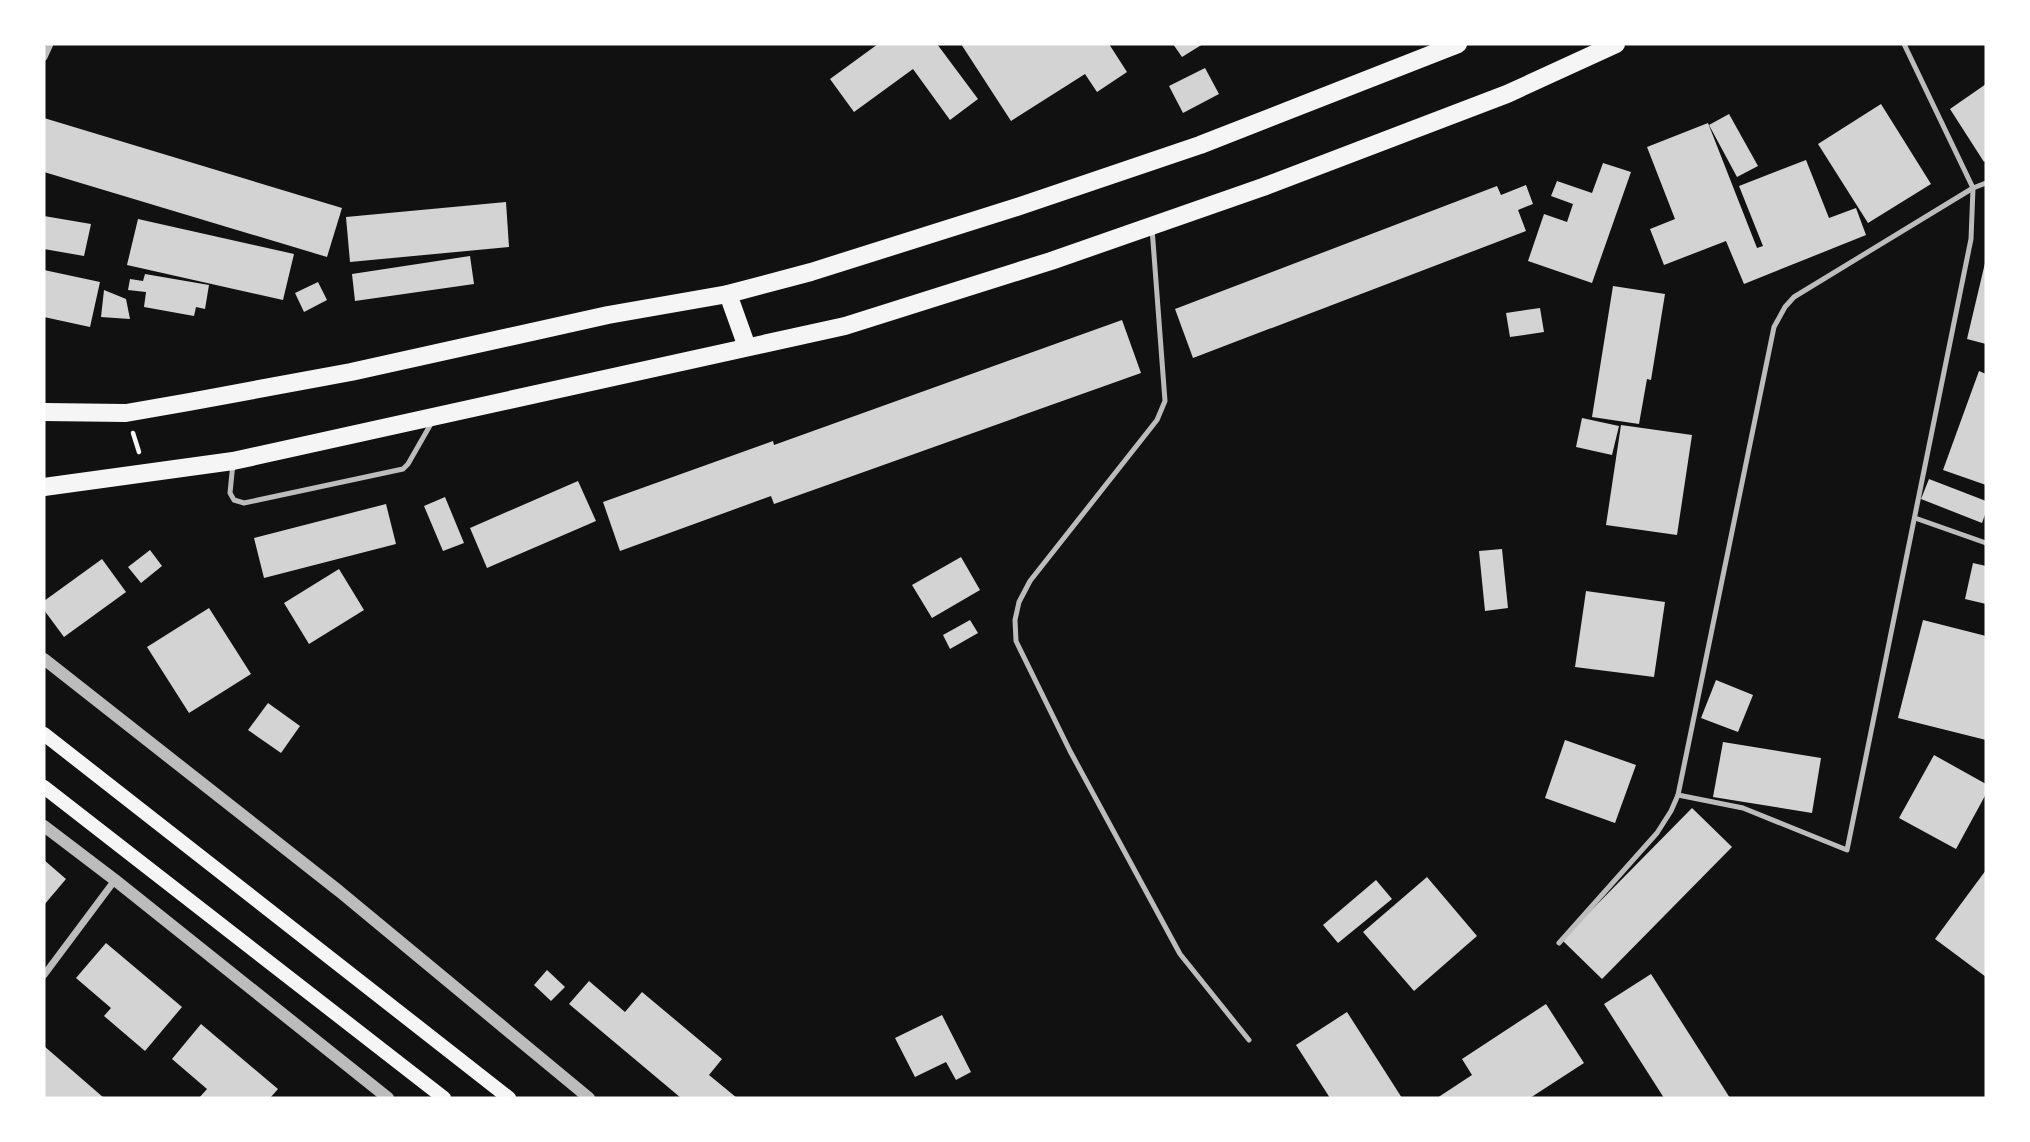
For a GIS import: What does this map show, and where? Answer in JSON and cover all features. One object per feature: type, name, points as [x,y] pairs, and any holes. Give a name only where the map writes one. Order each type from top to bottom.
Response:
[{"type":"main road","points":[[44,412],[126,413],[351,372],[608,315],[728,294],[811,272],[1007,211],[1200,145],[1458,44]]},
{"type":"main road","points":[[44,488],[233,461],[845,326],[1051,261],[1263,187],[1507,94],[1616,44]]},
{"type":"main road","points":[[728,294],[747,347]]},
{"type":"main road","points":[[44,734],[509,1098]]},
{"type":"main road","points":[[44,787],[444,1098]]},
{"type":"street","points":[[44,57],[50,44]]},
{"type":"street","points":[[44,659],[339,891],[589,1098]]},
{"type":"street","points":[[44,826],[388,1098]]},
{"type":"street","points":[[44,975],[115,880]]},
{"type":"lane","points":[[1678,795],[1744,808],[1847,850],[1971,239],[1973,188],[1903,44]]},
{"type":"lane","points":[[1559,943],[1657,833],[1678,795],[1774,327],[1785,307],[1794,297],[1973,188],[1986,183]]},
{"type":"lane","points":[[1152,225],[1165,401],[1157,420],[1030,582],[1018,602],[1016,641],[1070,751],[1180,954],[1249,1040]]},
{"type":"lane","points":[[233,461],[230,494],[234,500],[244,503],[403,469],[436,416]]},
{"type":"lane","points":[[1915,518],[1986,543]]},
{"type":"path","points":[[126,413],[146,474]]},
{"type":"building","points":[[878,44],[937,44],[978,99],[950,120],[913,69],[854,112],[830,79]]},
{"type":"building","points":[[961,44],[1109,44],[1127,72],[1097,92],[1085,74],[1011,121]]},
{"type":"building","points":[[1173,44],[1203,44],[1182,57]]},
{"type":"building","points":[[1205,68],[1219,94],[1183,113],[1169,86]]},
{"type":"building","points":[[1986,84],[1986,160],[1984,162],[1950,109]]},
{"type":"building","points":[[1881,104],[1931,184],[1868,223],[1818,144]]},
{"type":"building","points":[[1729,114],[1758,166],[1737,177],[1709,125]]},
{"type":"building","points":[[44,118],[342,208],[327,257],[44,172]]},
{"type":"building","points":[[1708,123],[1757,248],[1763,246],[1739,186],[1806,160],[1829,218],[1856,208],[1866,235],[1744,284],[1726,241],[1664,265],[1650,229],[1675,219],[1647,147]]},
{"type":"building","points":[[1603,163],[1631,172],[1592,283],[1528,261],[1544,214],[1567,222],[1573,204],[1551,196],[1557,181],[1592,193]]},
{"type":"building","points":[[1526,185],[1533,204],[1518,210],[1526,231],[1193,358],[1175,309],[1497,186],[1501,195]]},
{"type":"building","points":[[506,202],[509,247],[350,262],[346,217]]},
{"type":"building","points":[[44,216],[91,224],[84,256],[44,249]]},
{"type":"building","points":[[138,219],[294,254],[283,300],[127,265]]},
{"type":"building","points":[[470,256],[474,284],[355,301],[352,274]]},
{"type":"building","points":[[1986,263],[1986,344],[1967,339]]},
{"type":"building","points":[[44,270],[100,282],[90,327],[44,317]]},
{"type":"building","points":[[145,274],[209,285],[205,309],[196,307],[194,316],[144,307],[146,292],[128,290],[130,279],[143,281]]},
{"type":"building","points":[[318,282],[327,300],[304,312],[295,293]]},
{"type":"building","points":[[1613,286],[1665,294],[1651,380],[1647,379],[1639,424],[1592,417]]},
{"type":"building","points":[[104,290],[126,299],[130,319],[101,317]]},
{"type":"building","points":[[1540,308],[1544,332],[1510,337],[1506,313]]},
{"type":"building","points":[[1122,320],[1141,373],[774,504],[771,496],[620,551],[603,502],[773,441],[774,445]]},
{"type":"building","points":[[1979,371],[1986,374],[1986,485],[1943,470]]},
{"type":"building","points":[[1582,418],[1619,426],[1612,455],[1576,447]]},
{"type":"building","points":[[1621,425],[1692,435],[1677,535],[1606,525]]},
{"type":"building","points":[[1929,479],[1986,501],[1982,523],[1921,499]]},
{"type":"building","points":[[578,481],[596,521],[487,568],[470,528]]},
{"type":"building","points":[[445,497],[464,543],[443,551],[424,506]]},
{"type":"building","points":[[386,504],[396,544],[264,578],[254,538]]},
{"type":"building","points":[[1502,549],[1508,608],[1485,611],[1479,551]]},
{"type":"building","points":[[150,550],[162,566],[141,583],[128,567]]},
{"type":"building","points":[[961,557],[980,590],[932,618],[912,585]]},
{"type":"building","points":[[102,559],[126,592],[64,637],[44,610],[44,601]]},
{"type":"building","points":[[1973,563],[1986,566],[1986,604],[1965,599]]},
{"type":"building","points":[[339,569],[364,610],[309,644],[284,603]]},
{"type":"building","points":[[1586,591],[1665,602],[1654,677],[1575,667]]},
{"type":"building","points":[[209,608],[251,674],[189,713],[147,647]]},
{"type":"building","points":[[970,620],[978,633],[950,649],[943,635]]},
{"type":"building","points":[[1923,620],[1986,636],[1986,740],[1898,718]]},
{"type":"building","points":[[1716,680],[1753,695],[1738,732],[1701,718]]},
{"type":"building","points":[[268,703],[300,726],[281,753],[248,730]]},
{"type":"building","points":[[1565,740],[1636,765],[1615,823],[1545,798]]},
{"type":"building","points":[[1723,742],[1821,758],[1812,813],[1713,797]]},
{"type":"building","points":[[1934,755],[1986,784],[1986,794],[1956,849],[1899,818]]},
{"type":"building","points":[[1692,808],[1732,847],[1602,979],[1562,940]]},
{"type":"building","points":[[44,860],[66,879],[44,905]]},
{"type":"building","points":[[1986,870],[1986,977],[1935,939]]},
{"type":"building","points":[[1427,877],[1477,936],[1414,991],[1363,932]]},
{"type":"building","points":[[1376,880],[1392,899],[1338,943],[1323,925]]},
{"type":"building","points":[[106,943],[182,1007],[145,1051],[104,1016],[111,1008],[76,978]]},
{"type":"building","points":[[547,970],[565,987],[551,1001],[534,985]]},
{"type":"building","points":[[1651,974],[1730,1098],[1664,1098],[1604,1004]]},
{"type":"building","points":[[589,981],[625,1012],[642,992],[722,1059],[709,1075],[737,1098],[681,1098],[569,1004]]},
{"type":"building","points":[[1546,1004],[1584,1063],[1530,1098],[1437,1098],[1472,1075],[1462,1059]]},
{"type":"building","points":[[1347,1012],[1402,1098],[1330,1098],[1296,1045]]},
{"type":"building","points":[[942,1015],[971,1072],[956,1080],[946,1062],[915,1077],[895,1038]]},
{"type":"building","points":[[201,1024],[278,1089],[270,1098],[199,1098],[207,1089],[172,1059]]},
{"type":"building","points":[[44,1046],[104,1098],[44,1098]]}]
